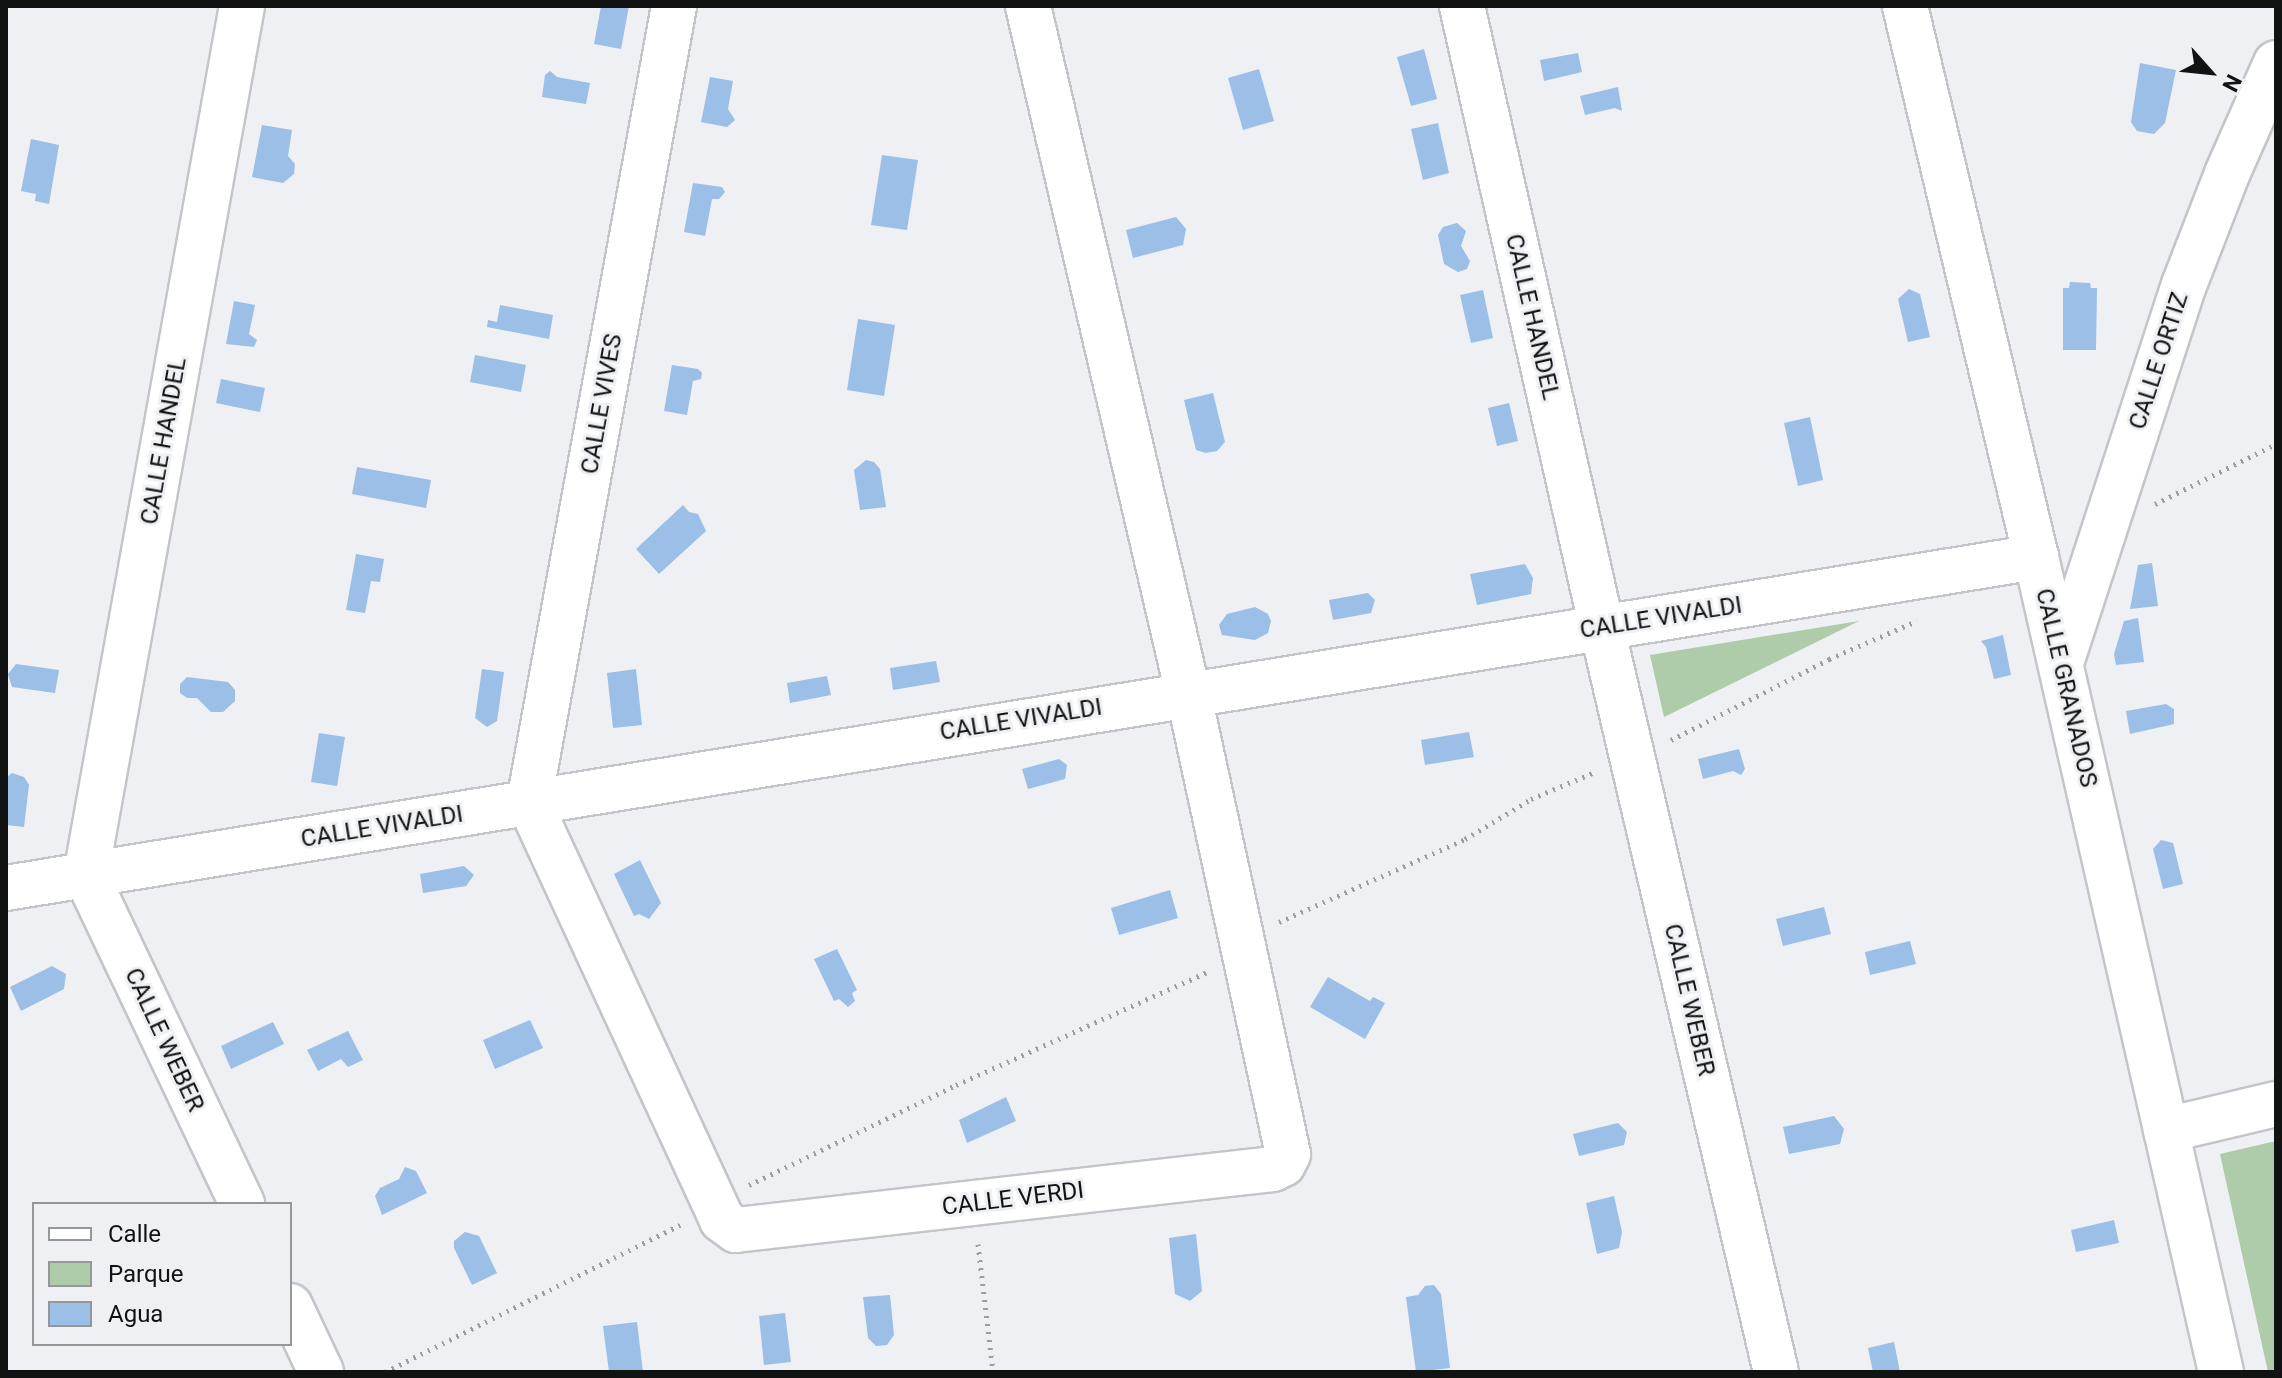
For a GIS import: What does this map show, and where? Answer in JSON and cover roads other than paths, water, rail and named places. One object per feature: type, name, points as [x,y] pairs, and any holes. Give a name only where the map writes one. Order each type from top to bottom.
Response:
[{"type":"street","name":"CALLE HANDEL","points":[[86,875],[242,6]]},
{"type":"street","name":"CALLE VIVES","points":[[529,802],[674,6]]},
{"type":"street","points":[[1028,6],[1188,693]]},
{"type":"street","name":"CALLE HANDEL","points":[[1462,6],[1602,628]]},
{"type":"street","name":"CALLE GRANADOS","points":[[1905,6],[2061,665],[2221,1372]]},
{"type":"street","name":"CALLE ORTIZ","points":[[2061,665],[2184,285],[2227,174],[2276,63]]},
{"type":"street","name":"CALLE VIVALDI","points":[[6,888],[2036,557]]},
{"type":"street","name":"CALLE WEBER","points":[[1602,628],[1776,1372]]},
{"type":"street","name":"CALLE VERDI","points":[[529,802],[722,1220],[731,1229],[1273,1169],[1287,1160],[1288,1148],[1188,693]]},
{"type":"street","name":"CALLE WEBER","points":[[86,875],[241,1202]]},
{"type":"street","points":[[2166,1130],[2276,1104]]},
{"type":"street","points":[[292,1310],[321,1372]]},
{"type":"water","points":[[601,6],[629,6],[621,49],[594,44]]},
{"type":"water","points":[[1424,49],[1437,99],[1411,106],[1397,57]]},
{"type":"water","points":[[1578,53],[1582,72],[1544,81],[1540,60]]},
{"type":"water","points":[[2140,63],[2176,70],[2165,123],[2154,134],[2137,131],[2131,122]]},
{"type":"water","points":[[1259,69],[1274,121],[1243,130],[1228,78]]},
{"type":"water","points":[[550,71],[557,77],[590,83],[586,104],[542,97],[545,75]]},
{"type":"water","points":[[710,77],[733,81],[728,109],[735,120],[727,127],[701,122]]},
{"type":"water","points":[[1618,87],[1622,111],[1615,108],[1585,115],[1580,96]]},
{"type":"water","points":[[1438,123],[1449,173],[1423,180],[1411,129]]},
{"type":"water","points":[[262,125],[292,130],[288,156],[295,164],[294,174],[283,183],[252,177]]},
{"type":"water","points":[[31,139],[59,145],[49,204],[35,201],[36,194],[21,191]]},
{"type":"water","points":[[882,155],[918,160],[907,230],[871,225]]},
{"type":"water","points":[[693,183],[722,187],[725,192],[719,199],[712,199],[705,236],[684,232]]},
{"type":"water","points":[[1176,217],[1186,229],[1183,245],[1133,258],[1126,230]]},
{"type":"water","points":[[1457,223],[1466,231],[1461,246],[1470,261],[1467,269],[1458,272],[1444,264],[1438,235],[1443,227]]},
{"type":"water","points":[[2070,282],[2090,283],[2091,288],[2097,288],[2096,350],[2063,350],[2063,288],[2069,288]]},
{"type":"water","points":[[1909,289],[1920,294],[1930,337],[1908,342],[1898,299]]},
{"type":"water","points":[[1483,290],[1493,338],[1471,343],[1460,295]]},
{"type":"water","points":[[234,301],[255,305],[249,334],[257,340],[254,347],[226,344]]},
{"type":"water","points":[[500,305],[553,315],[549,339],[487,327],[488,320],[497,322]]},
{"type":"water","points":[[858,319],[895,325],[884,396],[847,390]]},
{"type":"water","points":[[475,355],[526,365],[521,392],[470,382]]},
{"type":"water","points":[[672,365],[698,369],[702,373],[701,379],[693,381],[687,415],[664,411]]},
{"type":"water","points":[[221,379],[265,388],[260,412],[216,403]]},
{"type":"water","points":[[1213,393],[1225,442],[1217,451],[1206,453],[1196,450],[1184,400]]},
{"type":"water","points":[[1509,403],[1518,441],[1497,446],[1488,408]]},
{"type":"water","points":[[1810,417],[1823,480],[1798,486],[1784,423]]},
{"type":"water","points":[[866,460],[874,462],[880,469],[886,507],[860,510],[854,470]]},
{"type":"water","points":[[357,467],[431,480],[426,508],[352,494]]},
{"type":"water","points":[[683,505],[689,512],[698,514],[706,531],[659,574],[636,549]]},
{"type":"water","points":[[356,554],[384,559],[380,582],[371,581],[365,613],[346,610]]},
{"type":"water","points":[[2152,563],[2158,606],[2130,609],[2138,565]]},
{"type":"water","points":[[1525,564],[1533,578],[1531,594],[1477,605],[1470,574]]},
{"type":"water","points":[[1368,593],[1375,600],[1371,613],[1333,620],[1329,600]]},
{"type":"water","points":[[1255,607],[1268,614],[1271,621],[1268,633],[1255,640],[1222,635],[1219,625],[1227,614]]},
{"type":"water","points":[[2138,618],[2144,662],[2116,665],[2114,654],[2124,621]]},
{"type":"water","points":[[2003,635],[2011,675],[1994,679],[1986,647],[1981,641]]},
{"type":"water","points":[[936,661],[940,682],[893,690],[890,668]]},
{"type":"water","points":[[16,664],[59,670],[55,693],[12,687],[8,674]]},
{"type":"water","points":[[482,669],[504,672],[497,721],[487,727],[475,718]]},
{"type":"water","points":[[636,669],[642,725],[613,728],[607,673]]},
{"type":"water","points":[[827,676],[831,695],[790,703],[787,683]]},
{"type":"water","points":[[187,677],[228,682],[235,690],[235,701],[223,712],[211,712],[197,698],[187,698],[180,693],[180,684]]},
{"type":"water","points":[[2166,704],[2174,709],[2174,724],[2130,734],[2126,711]]},
{"type":"water","points":[[1469,732],[1474,757],[1425,765],[1421,740]]},
{"type":"water","points":[[319,733],[345,737],[337,786],[311,782]]},
{"type":"water","points":[[1739,749],[1745,769],[1741,775],[1733,771],[1703,779],[1698,759]]},
{"type":"water","points":[[1059,759],[1067,765],[1065,779],[1028,789],[1022,769]]},
{"type":"water","points":[[12,773],[24,777],[29,785],[24,827],[6,825],[6,778]]},
{"type":"water","points":[[2161,840],[2173,843],[2183,884],[2163,889],[2153,849]]},
{"type":"water","points":[[640,860],[661,903],[649,919],[639,914],[634,916],[614,874]]},
{"type":"water","points":[[464,866],[474,875],[466,886],[423,893],[420,874]]},
{"type":"water","points":[[1170,890],[1178,918],[1119,935],[1111,908]]},
{"type":"water","points":[[1824,907],[1831,934],[1783,946],[1776,919]]},
{"type":"water","points":[[1910,941],[1916,964],[1870,975],[1865,952]]},
{"type":"water","points":[[837,949],[857,990],[852,993],[855,1001],[848,1007],[839,999],[834,1001],[814,959]]},
{"type":"water","points":[[52,966],[66,974],[64,989],[21,1011],[10,987]]},
{"type":"water","points":[[1328,977],[1370,1001],[1373,997],[1385,1003],[1365,1039],[1310,1007]]},
{"type":"water","points":[[530,1020],[543,1048],[495,1069],[483,1040]]},
{"type":"water","points":[[273,1022],[284,1044],[231,1069],[221,1046]]},
{"type":"water","points":[[348,1031],[363,1060],[348,1067],[341,1059],[318,1071],[307,1050]]},
{"type":"water","points":[[1006,1097],[1016,1121],[967,1143],[959,1120]]},
{"type":"water","points":[[1834,1116],[1844,1129],[1840,1144],[1789,1154],[1783,1127]]},
{"type":"water","points":[[1618,1123],[1627,1132],[1624,1145],[1579,1156],[1573,1134]]},
{"type":"water","points":[[405,1167],[416,1171],[427,1193],[382,1215],[375,1196],[380,1188],[399,1179]]},
{"type":"water","points":[[1614,1196],[1622,1232],[1619,1248],[1597,1254],[1586,1203]]},
{"type":"water","points":[[2114,1220],[2119,1243],[2076,1252],[2071,1230]]},
{"type":"water","points":[[465,1232],[479,1236],[497,1273],[472,1285],[454,1248],[454,1241]]},
{"type":"water","points":[[1196,1234],[1202,1291],[1190,1301],[1175,1294],[1169,1238]]},
{"type":"water","points":[[1434,1285],[1441,1294],[1450,1368],[1416,1372],[1406,1297],[1418,1295],[1425,1286]]},
{"type":"water","points":[[890,1295],[894,1335],[887,1345],[876,1346],[868,1338],[863,1297]]},
{"type":"water","points":[[785,1313],[791,1362],[764,1365],[759,1316]]},
{"type":"water","points":[[637,1322],[643,1372],[609,1372],[603,1326]]},
{"type":"water","points":[[1894,1342],[1900,1372],[1873,1372],[1868,1348]]}]
